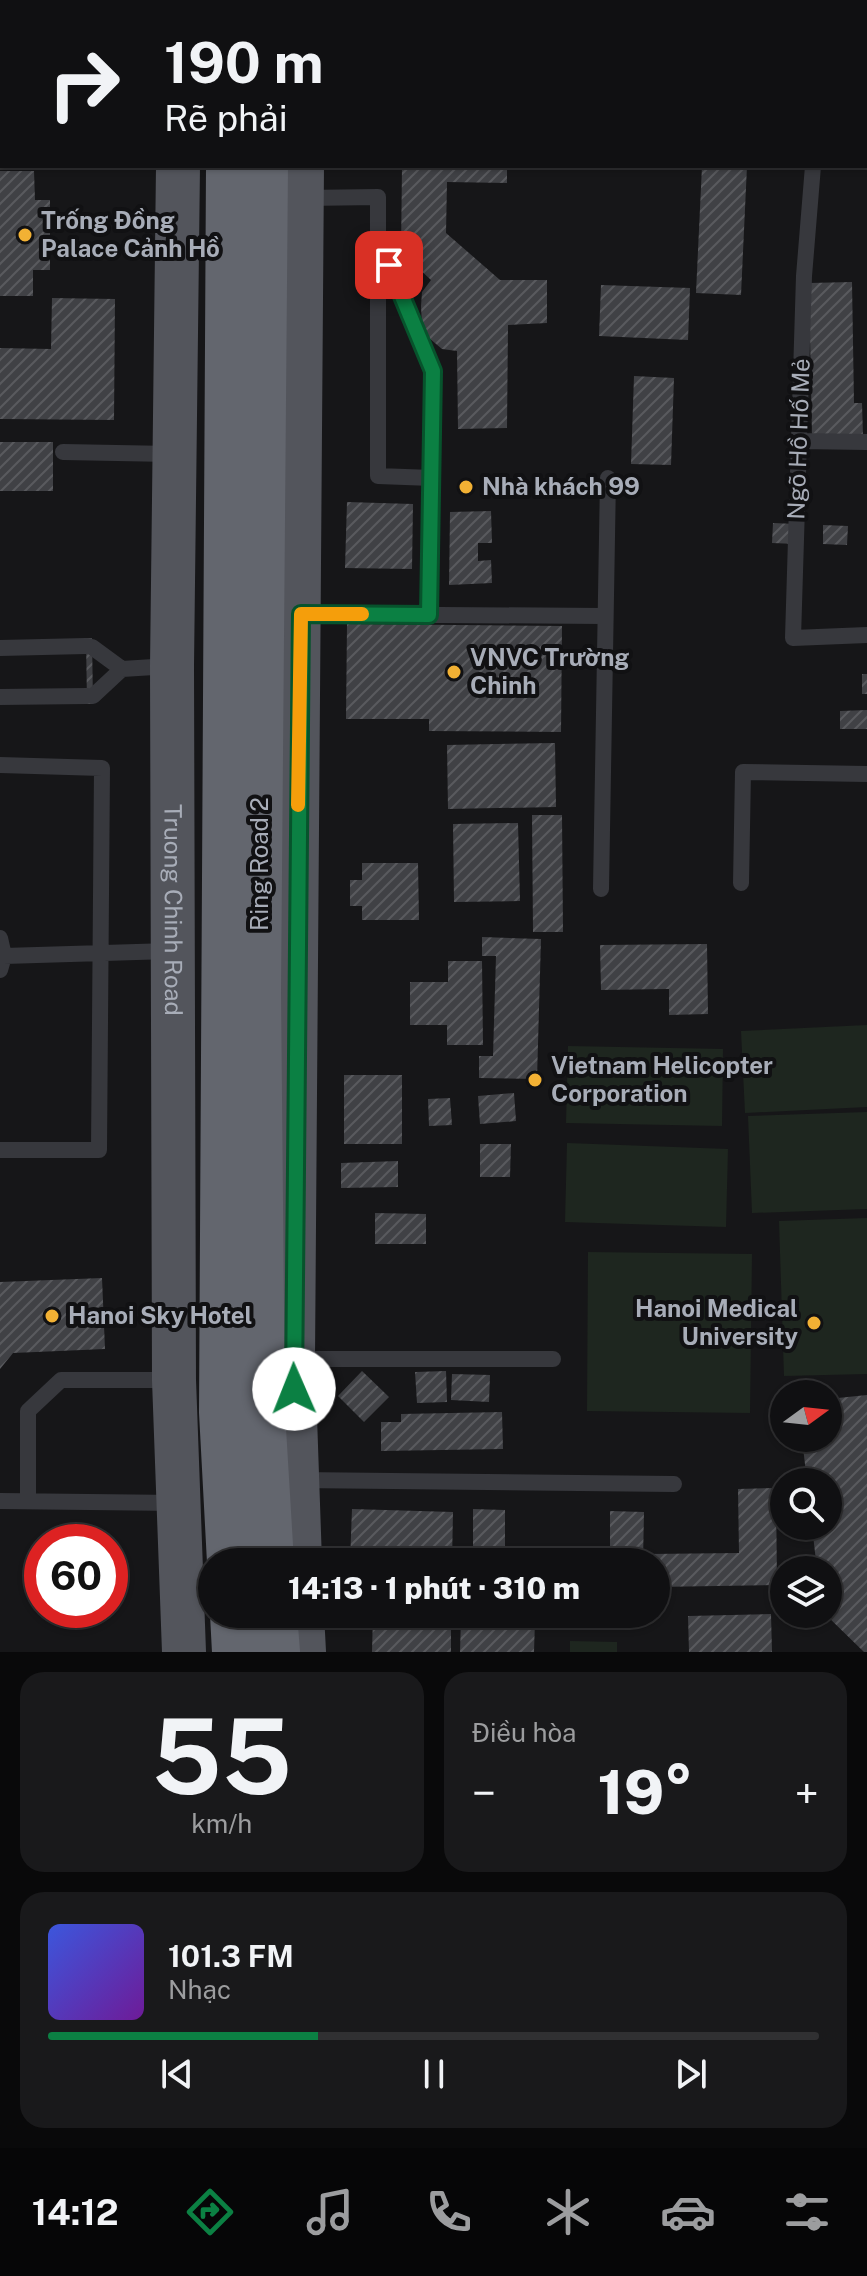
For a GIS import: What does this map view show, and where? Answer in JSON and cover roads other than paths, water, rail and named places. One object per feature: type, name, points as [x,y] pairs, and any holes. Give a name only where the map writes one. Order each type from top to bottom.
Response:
[{"type":"highway","name":"Ring Road 2","points":[[228,168],[221,1412],[228,1548]]},
{"type":"highway","name":"Ring Road 2","points":[[266,168],[259,991],[263,1412],[271,1548]]},
{"type":"highway","points":[[233,1628],[234,1652]]},
{"type":"highway","points":[[276,1628],[278,1652]]},
{"type":"main road","name":"Truong Chinh Road","points":[[175,168],[177,454],[172,666],[174,1380],[184,1652]]},
{"type":"main road","points":[[299,1548],[293,1359],[302,182]]},
{"type":"main road","points":[[172,666],[300,664]]},
{"type":"main road","points":[[303,1628],[304,1652]]},
{"type":"lane","name":"Ngõ Hồ Hố Mẻ","points":[[813,168],[804,276],[793,638],[867,635]]},
{"type":"lane","points":[[302,182],[378,197],[378,476],[432,478]]},
{"type":"lane","points":[[378,238],[433,371],[429,615]]},
{"type":"lane","points":[[799,441],[867,442]]},
{"type":"lane","points":[[63,452],[177,454]]},
{"type":"lane","points":[[601,889],[603,616],[608,478]]},
{"type":"lane","points":[[301,614],[603,616]]},
{"type":"lane","points":[[0,648],[89,646],[122,669]]},
{"type":"lane","points":[[0,697],[90,696],[122,669],[172,666]]},
{"type":"lane","points":[[0,765],[102,768],[99,1150],[0,1150]]},
{"type":"lane","points":[[741,883],[743,772],[867,774]]},
{"type":"lane","points":[[0,938],[2,963],[100,952],[173,950]]},
{"type":"lane","points":[[293,1359],[553,1359]]},
{"type":"lane","points":[[28,1501],[28,1411],[61,1380],[174,1380]]},
{"type":"lane","points":[[296,1480],[674,1484]]},
{"type":"lane","points":[[0,1501],[178,1503]]},
{"type":"place","name":"Trống Đồng Palace Cảnh Hồ","points":[[25,235]]},
{"type":"place","name":"Nhà khách 99","points":[[466,487]]},
{"type":"place","name":"VNVC Trường Chinh","points":[[454,672]]},
{"type":"place","name":"Vietnam Helicopter Corporation","points":[[535,1080]]},
{"type":"place","name":"Hanoi Sky Hotel","points":[[52,1316]]},
{"type":"place","name":"Hanoi Medical University","points":[[814,1323]]}]
